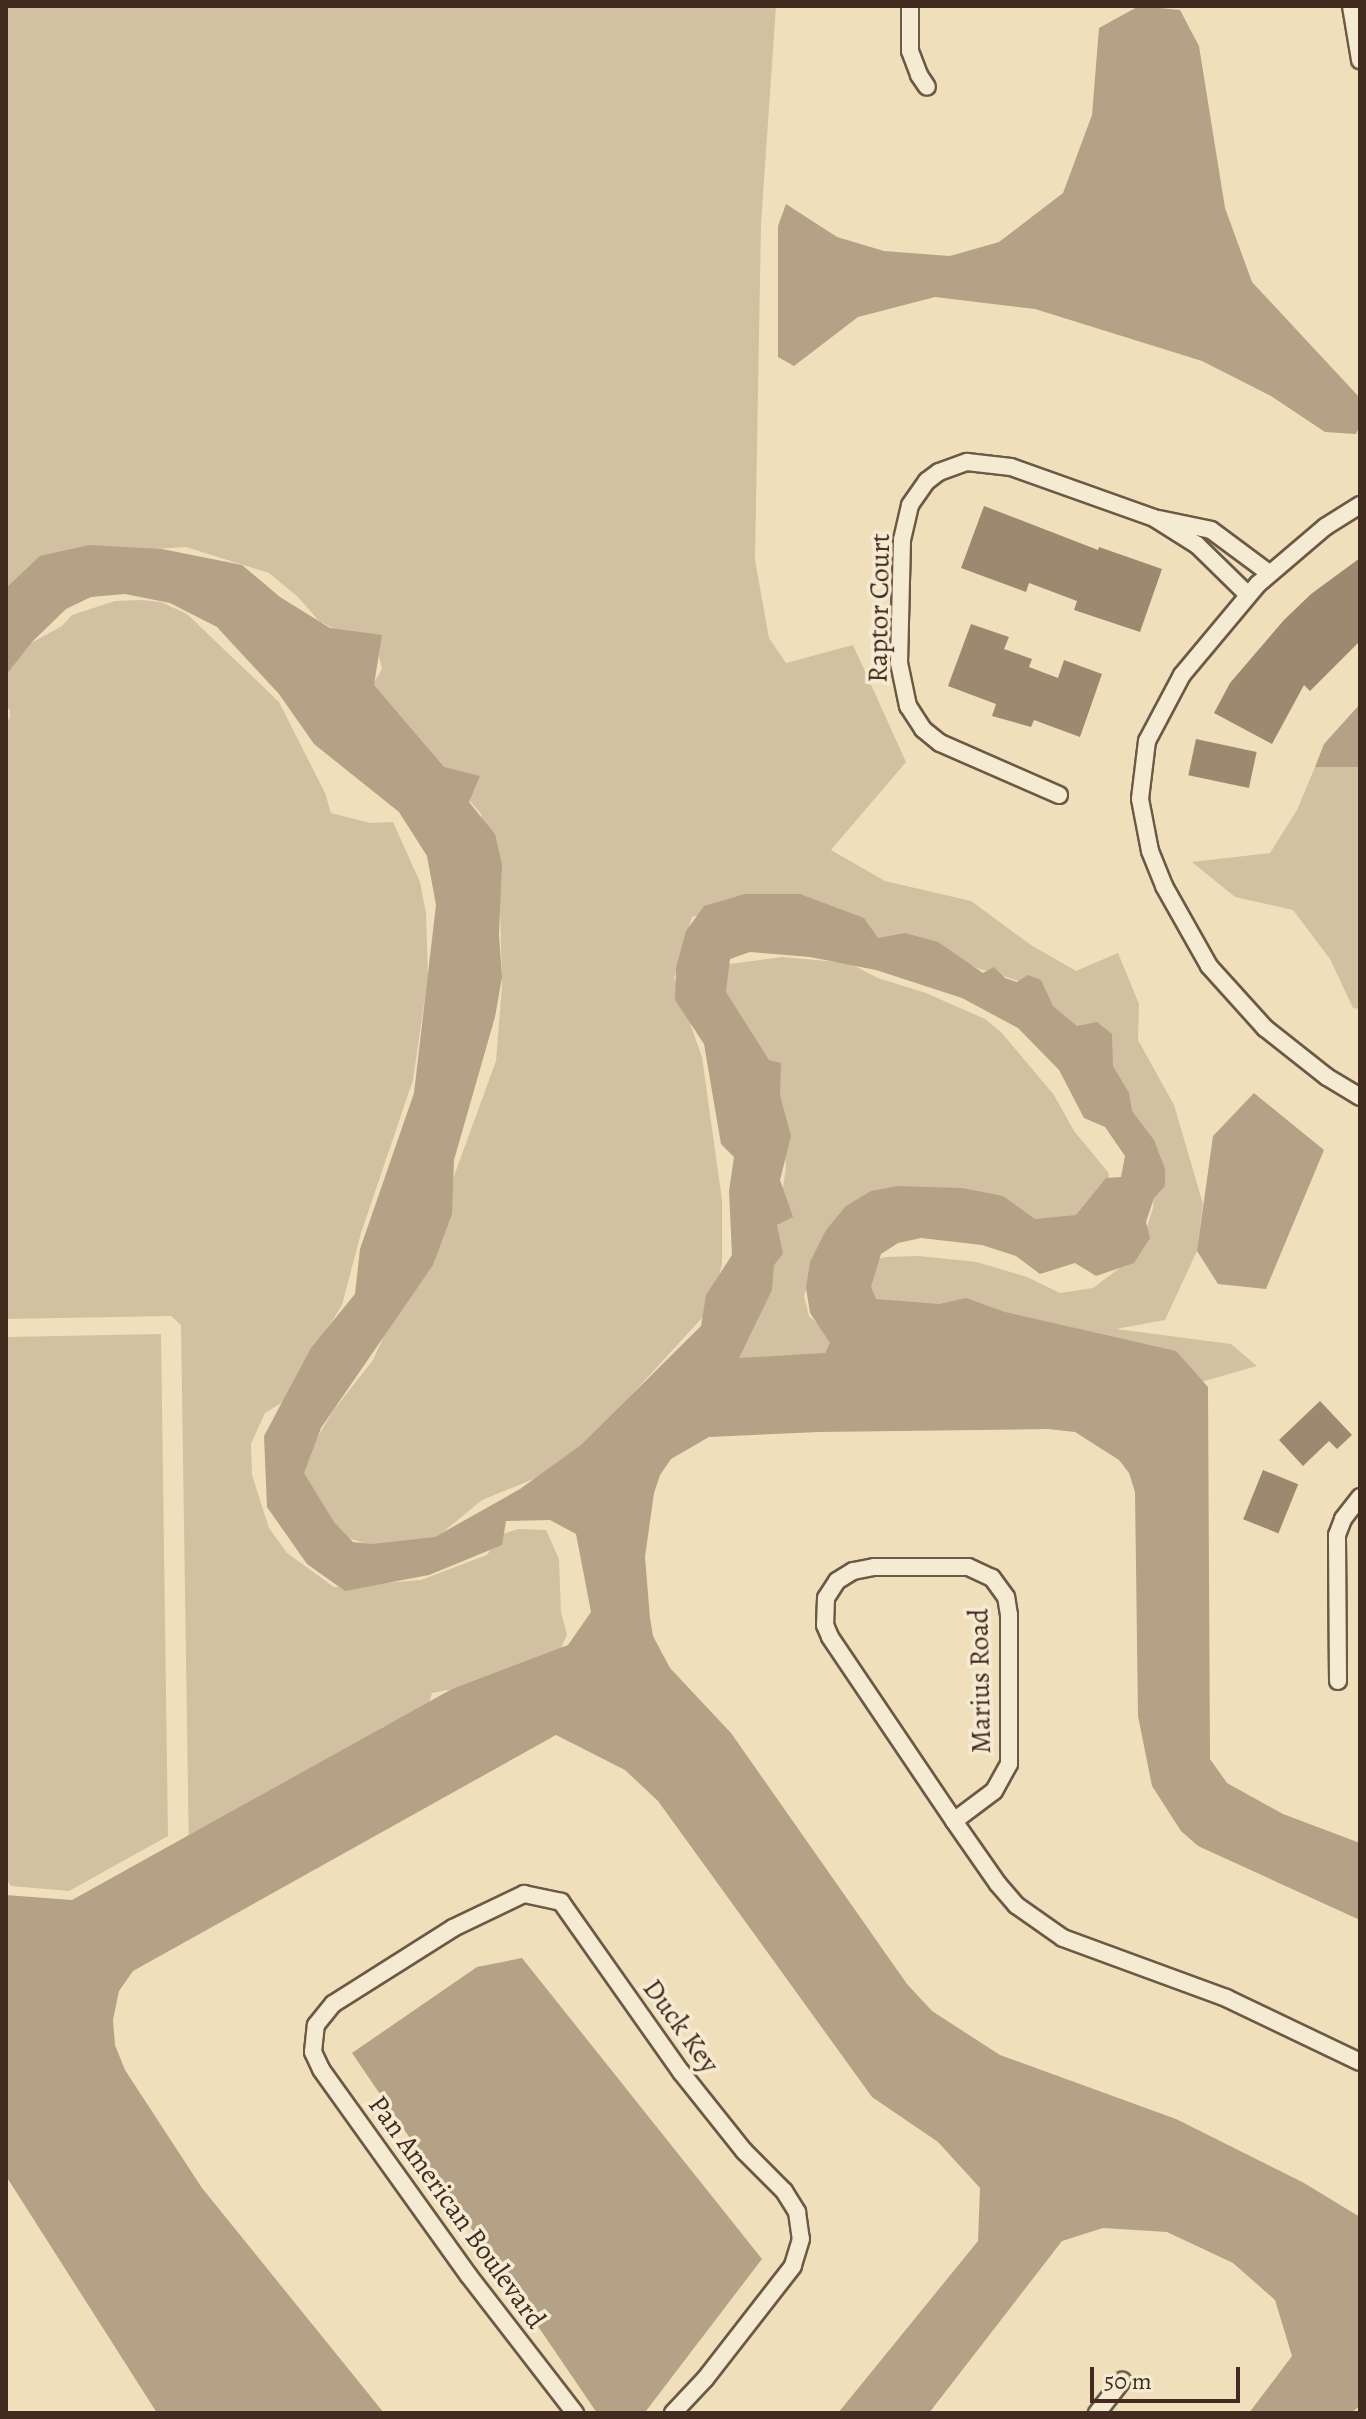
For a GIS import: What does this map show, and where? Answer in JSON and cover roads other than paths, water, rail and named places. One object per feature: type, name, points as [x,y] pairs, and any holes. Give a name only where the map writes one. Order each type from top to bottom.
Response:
[{"type":"street","points":[[910,6],[910,51],[927,87]]},
{"type":"street","points":[[1351,6],[1360,60]]},
{"type":"street","name":"Raptor Court","points":[[1059,795],[940,743],[923,729],[908,706],[899,663],[902,540],[910,505],[927,481],[939,472],[980,461],[1011,467],[1154,518],[1211,530],[1269,573]]},
{"type":"street","points":[[1360,505],[1325,527],[1247,594],[1182,675],[1153,725],[1141,770],[1144,825],[1164,886],[1194,943],[1225,986],[1295,1053],[1360,1097]]},
{"type":"street","name":"Raptor Court","points":[[1154,518],[1197,545],[1247,594]]},
{"type":"street","points":[[1338,1681],[1337,1535],[1343,1519],[1360,1497]]},
{"type":"street","name":"Marius Road","points":[[954,1821],[994,1791],[1009,1764],[1009,1615],[1006,1597],[989,1576],[968,1567],[874,1567],[853,1571],[837,1581],[826,1598],[825,1625],[830,1637],[954,1821],[1007,1896],[1055,1934],[1226,1998],[1360,2062]]},
{"type":"street","name":"Duck Key","points":[[313,2034],[320,2017],[333,2004],[483,1911],[524,1894],[561,1902],[700,2097],[792,2201],[801,2226],[793,2266],[705,2379],[673,2413]]},
{"type":"street","name":"Pan American Boulevard","points":[[313,2034],[313,2052],[321,2069],[469,2276],[575,2413]]},
{"type":"street","points":[[1097,2413],[1122,2381]]}]
